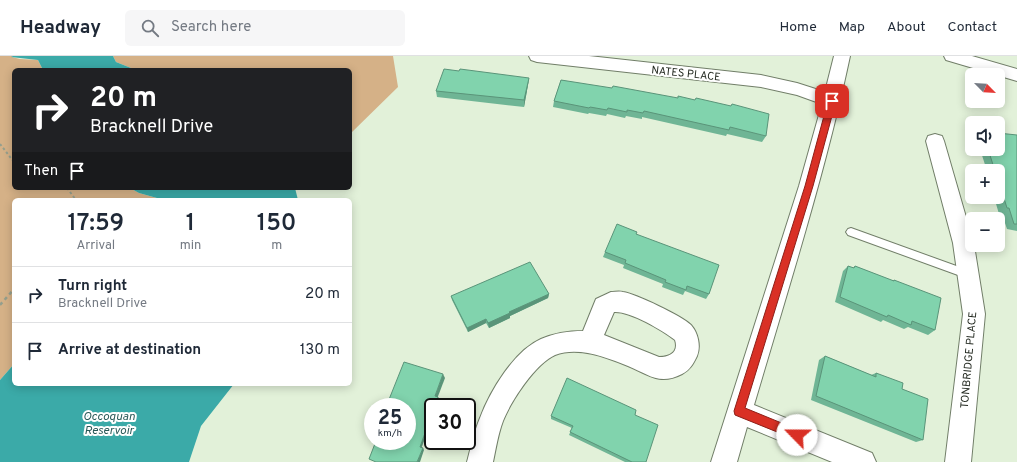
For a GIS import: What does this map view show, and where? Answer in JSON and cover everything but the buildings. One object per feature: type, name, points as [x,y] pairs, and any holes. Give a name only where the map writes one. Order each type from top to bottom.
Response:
[{"type":"street","name":"NATES PLACE","points":[[537,56],[761,82],[786,86],[812,93],[832,101]]},
{"type":"street","points":[[724,462],[809,186],[832,101],[842,56]]},
{"type":"street","points":[[952,56],[1017,75]]},
{"type":"street","name":"TONBRIDGE PLACE","points":[[934,141],[963,243],[974,314],[958,462]]},
{"type":"street","points":[[480,462],[492,419],[504,396],[522,370],[543,350],[563,343],[590,342]]},
{"type":"street","points":[[739,411],[863,462]]},
{"type":"lane","points":[[851,232],[969,275]]},
{"type":"path","points":[[0,144],[12,159]]},
{"type":"path","points":[[0,305],[12,291]]},
{"type":"shaded area","points":[[0,56],[13,56],[12,57],[20,59],[38,60],[42,68],[12,68],[12,190],[134,190],[157,198],[12,198],[12,366],[0,380]]},
{"type":"shaded area","points":[[113,56],[393,56],[398,87],[352,132],[352,68],[131,68],[116,62]]},
{"type":"water","points":[[113,56],[116,62],[131,68],[42,68],[38,60],[11,57]]},
{"type":"water","points":[[134,190],[296,190],[298,198],[157,198]]},
{"type":"water","name":"Occoquan Reservoir","points":[[12,366],[12,386],[232,386],[201,426],[189,462],[0,462],[0,380]]},
{"type":"route","points":[[797,435],[739,411],[809,186],[832,101]]}]
